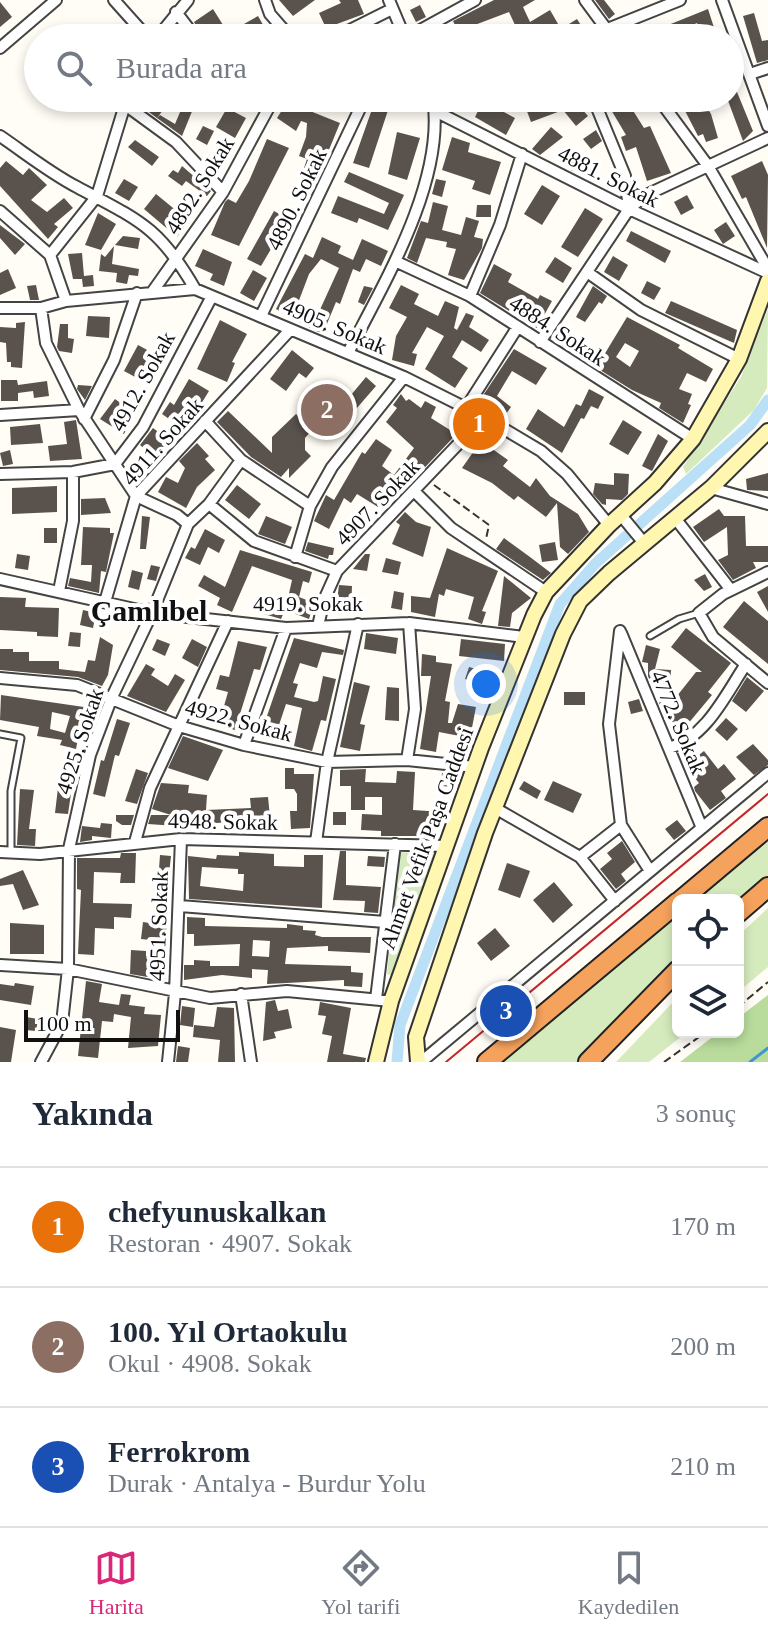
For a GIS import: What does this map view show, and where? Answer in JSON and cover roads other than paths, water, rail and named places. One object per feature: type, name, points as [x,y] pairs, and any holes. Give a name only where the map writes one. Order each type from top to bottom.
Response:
[{"type":"highway","points":[[687,894],[768,827]]},
{"type":"highway","points":[[744,908],[768,887]]},
{"type":"highway","points":[[487,1062],[672,907]]},
{"type":"highway","points":[[588,1062],[672,976]]},
{"type":"street","points":[[28,24],[56,0]]},
{"type":"street","points":[[114,0],[135,24]]},
{"type":"street","points":[[167,24],[188,0]]},
{"type":"street","points":[[265,0],[270,14],[279,24]]},
{"type":"street","points":[[431,24],[475,0]]},
{"type":"street","points":[[585,0],[603,24]]},
{"type":"street","points":[[629,24],[680,0]]},
{"type":"street","points":[[722,0],[731,24]]},
{"type":"street","points":[[358,24],[391,5],[400,24]]},
{"type":"street","points":[[176,12],[185,24]]},
{"type":"street","points":[[0,48],[24,27]]},
{"type":"street","points":[[744,58],[768,126]]},
{"type":"street","points":[[750,74],[768,68]]},
{"type":"street","points":[[50,255],[97,196],[122,112]]},
{"type":"street","points":[[139,112],[176,142],[223,192]]},
{"type":"street","name":"4892. Sokak","points":[[153,291],[223,192],[265,112]]},
{"type":"street","name":"4890. Sokak","points":[[261,316],[358,112]]},
{"type":"street","points":[[348,353],[397,262],[419,204],[435,112]]},
{"type":"street","name":"4881. Sokak","points":[[437,112],[629,209],[768,271]]},
{"type":"street","points":[[599,112],[625,176],[629,209]]},
{"type":"street","points":[[668,112],[708,166],[768,271]]},
{"type":"street","points":[[0,136],[77,187],[140,220],[177,257],[195,289],[66,301],[41,308],[0,308]]},
{"type":"street","points":[[540,342],[629,209],[646,195],[768,138]]},
{"type":"street","points":[[470,296],[500,225],[522,154]]},
{"type":"street","points":[[0,211],[50,255],[66,301]]},
{"type":"street","name":"4884. Sokak","points":[[397,262],[470,296],[693,439]]},
{"type":"street","points":[[587,272],[641,310],[739,359]]},
{"type":"street","name":"Ahmet Vefik Paşa Caddesi","points":[[376,1062],[384,1000],[446,846],[524,637],[546,592],[614,520],[655,483],[693,439],[739,359],[768,281]]},
{"type":"street","name":"4905. Sokak","points":[[195,289],[404,377],[484,417],[541,451],[614,520],[637,535]]},
{"type":"street","points":[[81,415],[114,360],[137,293]]},
{"type":"street","name":"4912. Sokak","points":[[0,474],[73,472],[115,464],[143,427],[211,298]]},
{"type":"street","points":[[41,308],[46,343],[81,415],[136,496],[177,515],[188,524]]},
{"type":"street","points":[[466,408],[517,328]]},
{"type":"street","name":"4911. Sokak","points":[[105,602],[136,496],[290,330]]},
{"type":"street","points":[[295,557],[310,506],[332,467],[404,377]]},
{"type":"street","points":[[0,415],[81,415]]},
{"type":"street","name":"4907. Sokak","points":[[318,626],[324,600],[337,571],[484,417]]},
{"type":"street","points":[[205,421],[241,460],[310,506]]},
{"type":"street","points":[[420,1062],[416,1037],[495,808],[563,634],[580,601],[637,535],[675,518],[711,488],[768,431]]},
{"type":"street","name":"4925. Sokak","points":[[41,1062],[62,1023],[68,969],[69,849],[90,755],[188,524],[209,504],[241,460]]},
{"type":"street","points":[[59,591],[73,521],[73,472]]},
{"type":"street","points":[[711,488],[768,504]]},
{"type":"street","points":[[415,492],[451,528],[546,592]]},
{"type":"street","points":[[209,504],[254,541],[337,571]]},
{"type":"street","points":[[675,518],[731,590]]},
{"type":"street","points":[[768,572],[711,601],[699,613],[713,637],[768,683]]},
{"type":"street","name":"4919. Sokak","points":[[0,579],[152,613],[286,628],[409,623],[524,637]]},
{"type":"street","points":[[135,842],[150,788],[228,621]]},
{"type":"street","points":[[407,760],[415,709],[409,623]]},
{"type":"street","points":[[316,842],[327,762],[358,624]]},
{"type":"street","points":[[244,745],[286,628]]},
{"type":"street","name":"4772. Sokak","points":[[621,825],[609,724],[620,631],[702,828]]},
{"type":"street","points":[[669,748],[690,739],[710,718],[746,664]]},
{"type":"street","name":"4922. Sokak","points":[[0,678],[77,685],[179,726],[244,745],[327,762],[407,760],[475,767]]},
{"type":"street","points":[[420,1062],[768,773]]},
{"type":"street","points":[[495,808],[580,857],[615,901]]},
{"type":"street","points":[[580,857],[621,825],[650,871]]},
{"type":"street","name":"4948. Sokak","points":[[5,852],[40,854],[181,839],[446,846]]},
{"type":"street","name":"4951. Sokak","points":[[168,1062],[175,993],[181,839]]},
{"type":"street","points":[[0,965],[68,969],[210,998],[287,991],[384,1000],[385,922],[395,844]]},
{"type":"street","points":[[180,906],[385,922]]},
{"type":"street","points":[[241,994],[251,1062]]},
{"type":"lane","points":[[650,636],[679,619],[699,613]]},
{"type":"lane","points":[[0,734],[21,738],[13,776],[5,852]]},
{"type":"waterway","points":[[397,1062],[400,1025],[560,604],[595,564],[750,425],[768,400]]},
{"type":"waterway","points":[[750,1062],[768,1048]]},
{"type":"tram line","points":[[446,1062],[768,794]]},
{"type":"place","name":"100. Yıl Ortaokulu","points":[[327,410]]},
{"type":"place","name":"chefyunuskalkan","points":[[479,424]]},
{"type":"place","name":"Ferrokrom","points":[[506,1011]]},
{"type":"district","name":"Çamlıbel","points":[[149,611]]}]
